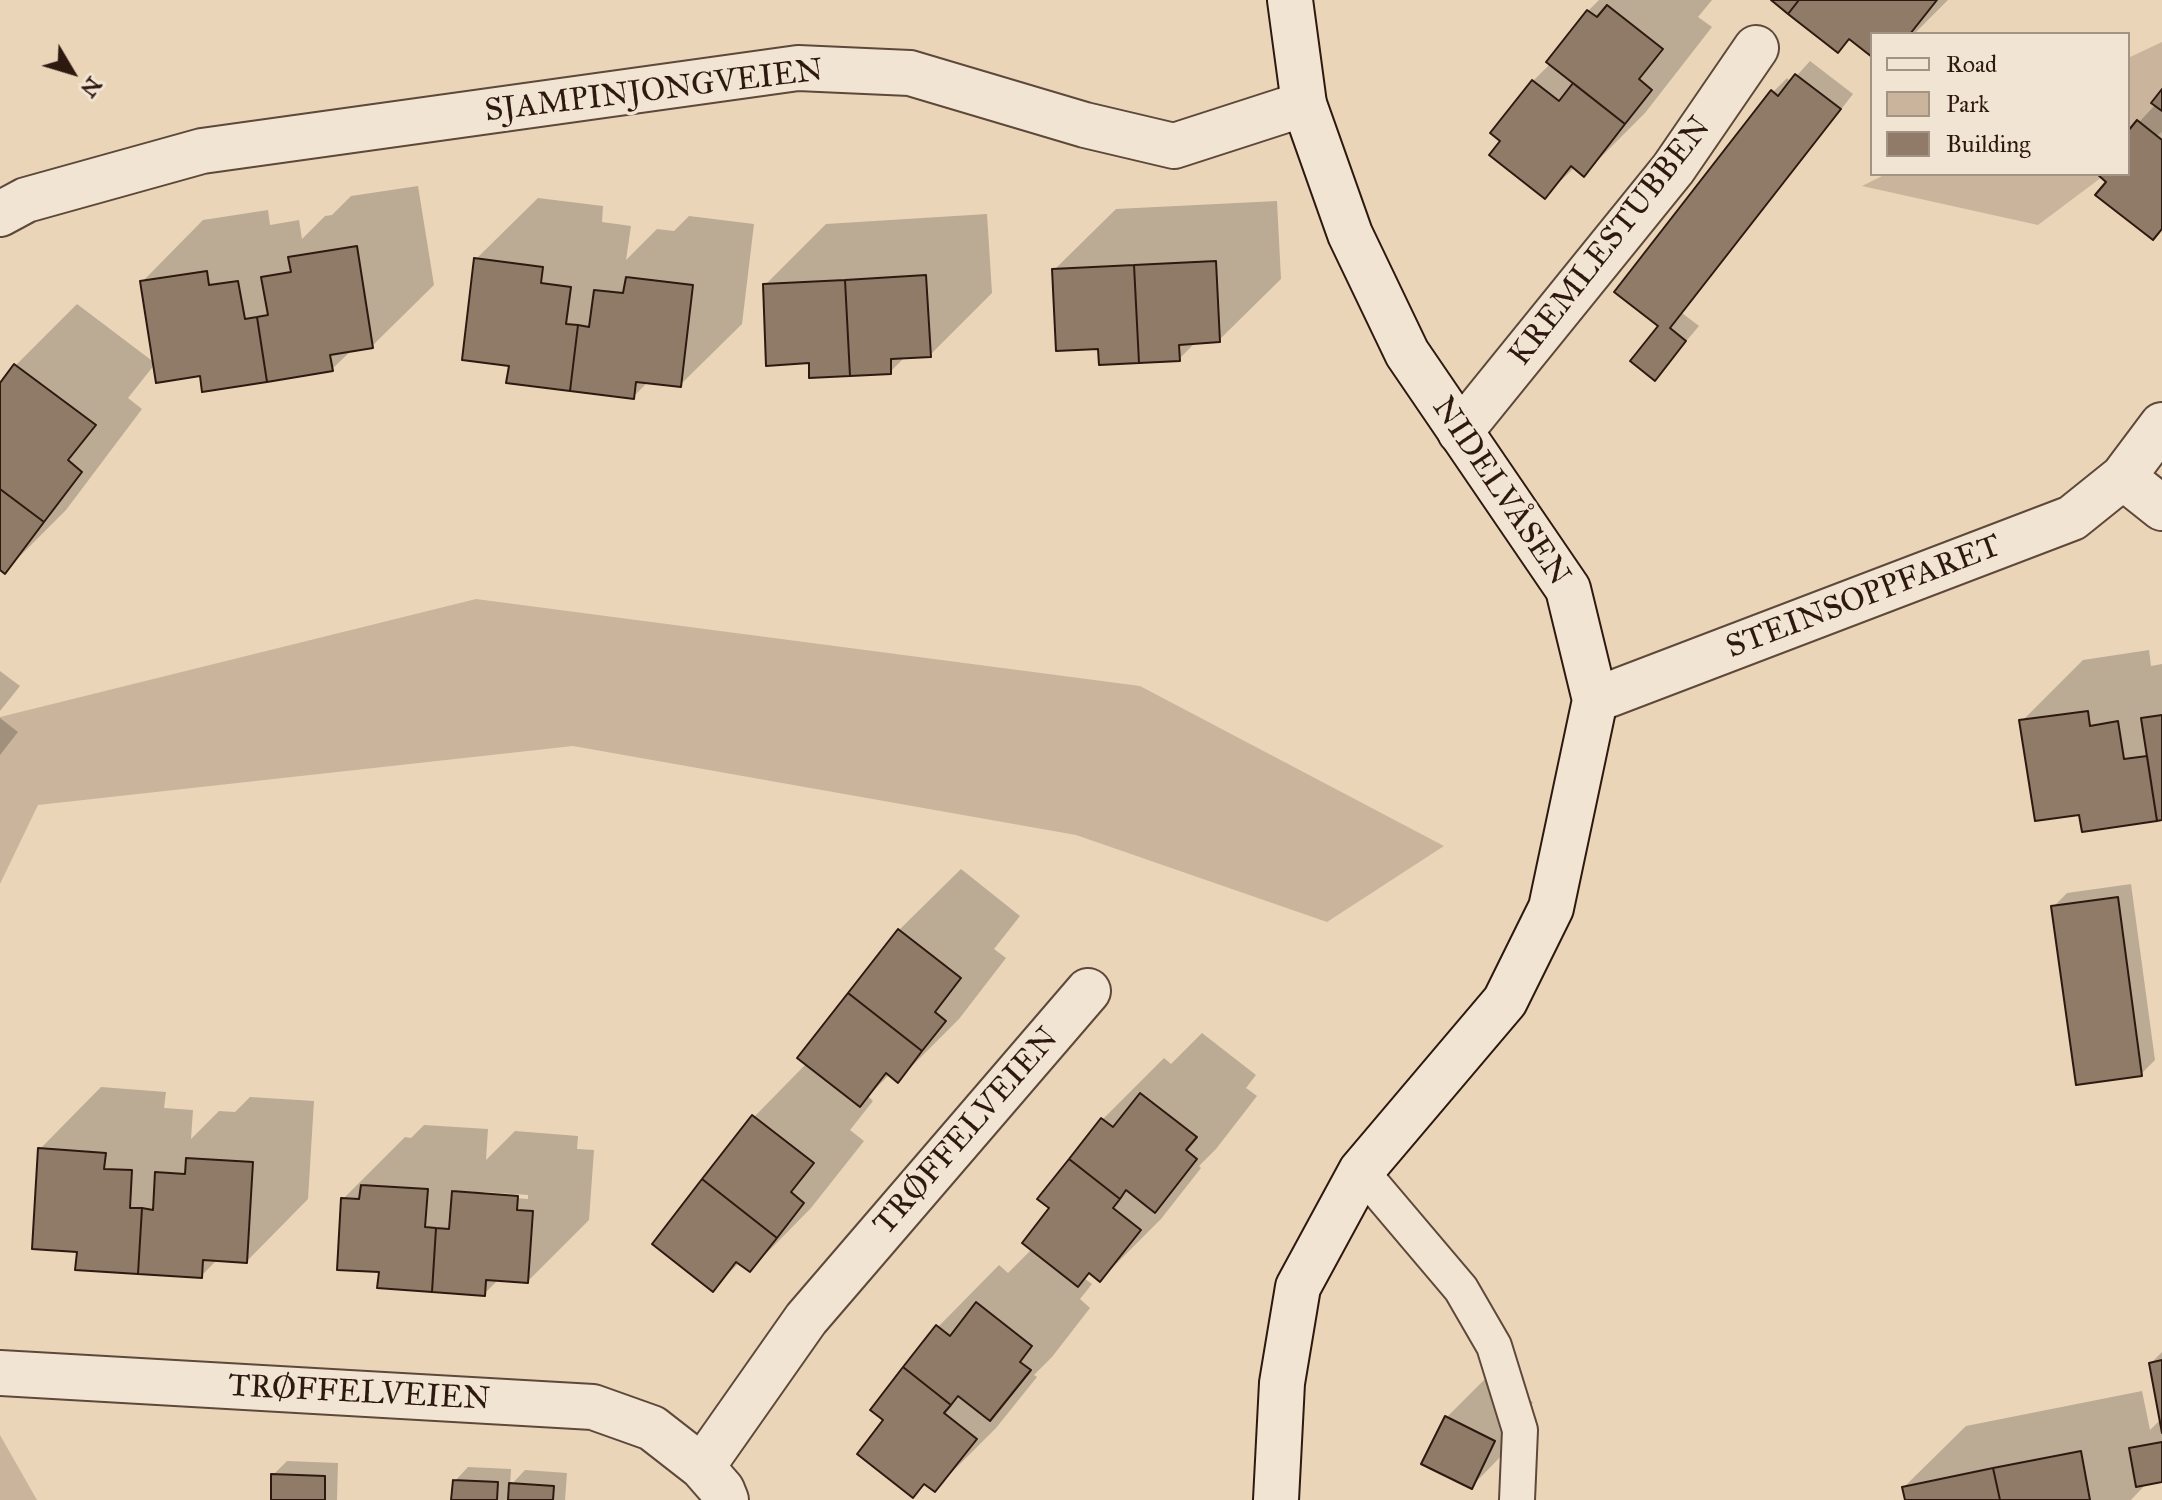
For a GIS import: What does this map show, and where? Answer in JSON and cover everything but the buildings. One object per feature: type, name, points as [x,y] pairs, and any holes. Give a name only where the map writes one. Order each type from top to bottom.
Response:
[{"type":"street","name":"NIDELVÅSEN","points":[[1276,1500],[1282,1383],[1298,1287],[1361,1171],[1505,1001],[1551,908],[1595,700],[1568,589],[1407,353],[1356,247],[1304,104],[1290,0]]},
{"type":"street","name":"KREMLESTUBBEN","points":[[1460,432],[1673,169],[1756,48]]},
{"type":"street","name":"SJAMPINJONGVEIEN","points":[[0,214],[26,200],[202,151],[798,68],[910,73],[1085,125],[1174,146],[1304,104]]},
{"type":"street","name":"STEINSOPPFARET","points":[[1595,700],[2072,518],[2123,477],[2162,425]]},
{"type":"street","points":[[2123,477],[2162,508]]},
{"type":"street","name":"TRØFFELVEIEN","points":[[0,1373],[593,1407],[652,1428],[714,1483],[806,1319],[1088,991]]},
{"type":"lane","points":[[1361,1171],[1461,1289],[1494,1346],[1520,1430],[1517,1500]]},
{"type":"green space","points":[[2162,42],[2162,132],[2130,156],[2130,57]]},
{"type":"green space","points":[[1882,176],[2103,176],[2038,225],[1862,186]]},
{"type":"green space","points":[[476,599],[1140,686],[1444,846],[1327,922],[1076,835],[573,746],[38,805],[0,884],[0,717]]},
{"type":"green space","points":[[0,1435],[37,1500],[0,1500]]}]
